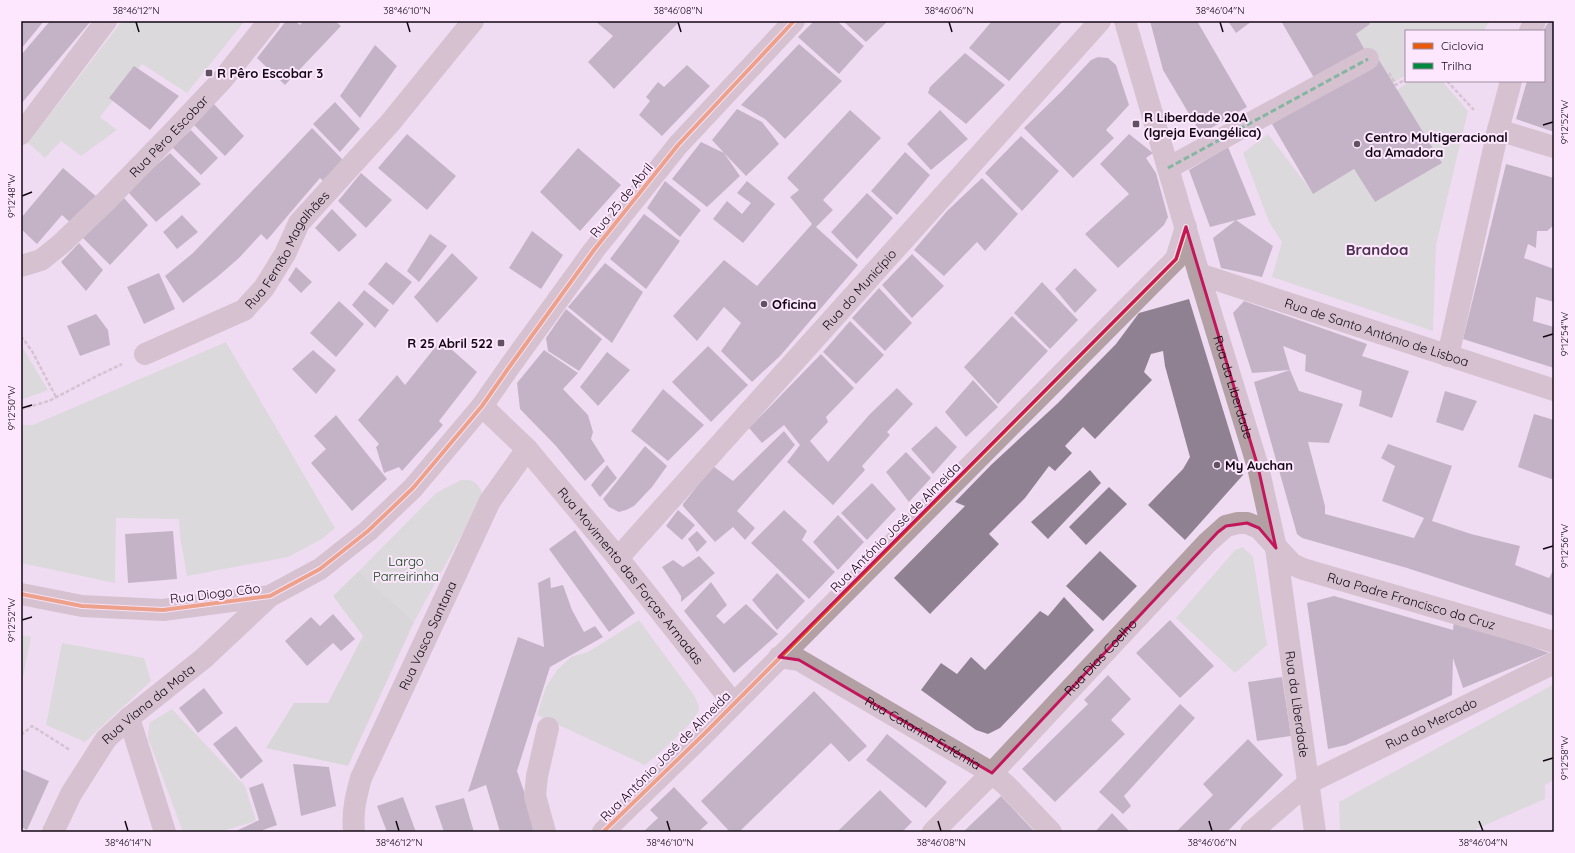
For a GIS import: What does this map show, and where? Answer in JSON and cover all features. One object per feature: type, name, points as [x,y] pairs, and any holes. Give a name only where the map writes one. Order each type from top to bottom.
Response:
[{"type":"street","points":[[21,134],[106,21]]},
{"type":"street","name":"Rua Pêro Escobar","points":[[21,266],[41,260],[61,244],[106,201],[174,132],[223,79],[269,21]]},
{"type":"street","name":"Rua Fernão Magalhães","points":[[145,354],[244,310],[264,288],[282,260],[298,223],[390,123],[474,21]]},
{"type":"street","name":"Rua 25 de Abril","points":[[482,406],[594,250],[678,145],[794,21]]},
{"type":"street","name":"Rua do Município","points":[[618,558],[1100,21]]},
{"type":"street","name":"Rua da Liberdade","points":[[1125,21],[1199,274],[1258,467],[1276,548],[1315,832]]},
{"type":"street","points":[[1530,30],[1535,21]]},
{"type":"street","points":[[1168,168],[1368,59]]},
{"type":"street","points":[[1448,356],[1498,130],[1511,82]]},
{"type":"street","points":[[1498,130],[1554,147]]},
{"type":"street","name":"Rua António José de Almeida","points":[[603,832],[1176,259],[1186,227]]},
{"type":"street","name":"Rua de Santo António de Lisboa","points":[[1199,274],[1554,390]]},
{"type":"street","name":"Rua Movimento das Forças Armadas","points":[[482,406],[527,448],[618,558],[733,703]]},
{"type":"street","name":"Rua Diogo Cão","points":[[21,594],[82,606],[163,610],[270,596],[320,569],[368,531],[413,488],[482,406]]},
{"type":"street","name":"Rua Vasco Santana","points":[[354,832],[353,818],[355,800],[361,778],[490,501],[527,448]]},
{"type":"street","name":"Rua Dias Coelho","points":[[933,832],[992,773],[1218,532],[1226,526],[1238,523],[1247,523],[1259,528],[1276,548]]},
{"type":"street","name":"Rua Padre Francisco da Cruz","points":[[1276,548],[1292,564],[1303,569],[1554,642]]},
{"type":"street","name":"Rua Viana da Mota","points":[[53,832],[71,794],[106,739],[129,718],[204,658],[270,596]]},
{"type":"street","name":"Rua Catarina Eufémia","points":[[779,657],[798,660],[992,773],[1006,785],[1051,832]]},
{"type":"street","name":"Rua do Mercado","points":[[1250,832],[1308,783],[1554,663]]},
{"type":"street","points":[[129,718],[165,832]]},
{"type":"street","points":[[545,832],[535,796],[537,776],[548,728]]},
{"type":"path","points":[[1448,82],[1474,110]]},
{"type":"path","points":[[21,336],[32,351],[56,397]]},
{"type":"path","points":[[21,410],[49,401],[95,377],[145,354]]},
{"type":"path","points":[[21,735],[32,726],[91,764]]},
{"type":"highlighted area","points":[[1186,227],[1258,467],[1276,548],[1259,528],[1247,523],[1226,526],[1218,532],[992,773],[799,660],[779,657],[1176,259]]},
{"type":"green space","points":[[122,21],[244,22],[187,93],[142,64],[100,117],[117,130],[81,156],[61,141],[45,158],[28,143]]},
{"type":"green space","points":[[1368,21],[1490,21],[1484,30],[1405,30],[1405,76],[1393,83],[1379,60],[1367,54],[1356,34],[1370,24]]},
{"type":"green space","points":[[1409,82],[1443,82],[1468,111],[1436,245],[1433,331],[1272,277],[1282,242],[1269,222],[1243,153],[1268,134],[1313,193],[1354,169],[1375,202],[1442,163],[1397,90]]},
{"type":"green space","points":[[226,342],[335,528],[322,539],[288,557],[187,576],[180,536],[179,519],[116,518],[115,583],[21,563],[21,425],[33,425]]},
{"type":"green space","points":[[21,345],[48,390],[21,400]]},
{"type":"green space","name":"Largo Parreirinha","points":[[461,480],[473,481],[480,488],[483,496],[414,622],[359,571],[436,493]]},
{"type":"green space","points":[[1243,547],[1253,557],[1267,645],[1235,673],[1176,618],[1235,550]]},
{"type":"green space","points":[[359,571],[414,622],[348,766],[266,748],[294,703],[328,703],[363,636],[333,596]]},
{"type":"green space","points":[[639,620],[694,695],[699,706],[698,712],[686,728],[645,765],[537,715],[546,687],[557,670],[571,657],[588,652]]},
{"type":"green space","points":[[21,635],[31,637],[21,687]]},
{"type":"green space","points":[[62,643],[144,658],[151,681],[85,742],[46,725]]},
{"type":"green space","points":[[1554,684],[1554,780],[1545,785],[1545,799],[1470,832],[1340,832],[1339,802]]},
{"type":"green space","points":[[172,709],[245,786],[256,821],[219,832],[183,832],[148,738],[149,723]]},
{"type":"building","points":[[21,21],[44,21],[21,49]]},
{"type":"building","points":[[50,21],[91,21],[21,104],[21,55]]},
{"type":"building","points":[[286,21],[295,21],[300,25],[303,21],[335,21],[341,26],[285,85],[257,58]]},
{"type":"building","points":[[595,21],[680,21],[614,89],[588,62],[613,36]]},
{"type":"building","points":[[814,21],[837,21],[864,46],[839,74],[798,37]]},
{"type":"building","points":[[843,21],[888,21],[866,42]]},
{"type":"building","points":[[992,21],[1063,21],[1009,81],[969,48]]},
{"type":"building","points":[[1150,21],[1197,21],[1247,107],[1201,134],[1163,70]]},
{"type":"building","points":[[1228,21],[1252,21],[1236,33]]},
{"type":"building","points":[[1281,21],[1368,21],[1370,24],[1356,34],[1367,54],[1317,83]]},
{"type":"building","points":[[1549,21],[1554,21],[1554,132],[1516,119],[1527,82],[1545,82],[1545,30],[1544,30]]},
{"type":"building","points":[[799,44],[842,81],[785,139],[765,119],[741,105]]},
{"type":"building","points":[[375,45],[397,66],[360,118],[340,96]]},
{"type":"building","points":[[965,53],[1005,85],[966,124],[928,93],[930,87]]},
{"type":"building","points":[[1098,57],[1108,58],[1116,65],[1129,105],[1106,130],[1114,138],[1073,178],[1024,128],[1091,60]]},
{"type":"building","name":"Centro Multigeracional da Amadora","points":[[1379,60],[1442,163],[1375,202],[1354,169],[1313,194],[1272,124]]},
{"type":"building","points":[[687,65],[710,86],[662,136],[639,115],[650,101],[646,97],[658,82],[664,87]]},
{"type":"building","points":[[134,66],[179,96],[150,130],[109,98]]},
{"type":"building","points":[[335,102],[360,129],[340,152],[313,124]]},
{"type":"building","points":[[213,103],[244,136],[225,156],[193,124]]},
{"type":"building","points":[[737,109],[762,122],[779,144],[746,176],[712,140]]},
{"type":"building","points":[[850,110],[881,138],[823,200],[833,210],[816,227],[858,265],[780,356],[752,382],[721,351],[741,323],[724,307],[697,341],[673,316],[724,260],[757,286],[812,224],[790,197],[799,190],[787,178]]},
{"type":"building","points":[[940,110],[968,139],[931,170],[907,144]]},
{"type":"building","points":[[312,128],[343,160],[324,182],[320,178],[267,240],[261,234],[239,258],[183,303],[165,276],[193,253]]},
{"type":"building","points":[[191,130],[218,158],[201,175],[172,147]]},
{"type":"building","points":[[407,134],[456,176],[427,210],[378,168]]},
{"type":"building","points":[[1129,134],[1153,153],[1146,158],[1156,173],[1168,217],[1164,225],[1118,268],[1085,234],[1129,194],[1100,164]]},
{"type":"building","points":[[1021,136],[1059,171],[1022,211],[985,173]]},
{"type":"building","points":[[701,142],[724,153],[740,176],[707,207],[672,179]]},
{"type":"building","points":[[1228,147],[1256,215],[1210,227],[1189,170]]},
{"type":"building","points":[[578,148],[621,185],[580,231],[540,192]]},
{"type":"building","points":[[905,152],[930,175],[897,215],[871,191]]},
{"type":"building","points":[[170,153],[201,184],[156,222],[127,191]]},
{"type":"building","points":[[1506,164],[1554,178],[1554,225],[1547,231],[1537,231],[1536,248],[1528,244],[1524,258],[1554,269],[1554,302],[1536,297],[1533,321],[1554,327],[1554,368],[1463,339]]},
{"type":"building","points":[[63,168],[97,197],[73,225],[62,215],[37,244],[21,229],[21,218]]},
{"type":"building","points":[[361,173],[392,200],[366,228],[338,201]]},
{"type":"building","points":[[982,178],[1018,214],[985,251],[977,242],[944,276],[914,250],[947,211]]},
{"type":"building","points":[[665,181],[701,210],[680,237],[647,208]]},
{"type":"building","points":[[747,181],[775,204],[743,243],[713,219],[727,201],[742,214],[751,203],[737,193]]},
{"type":"building","points":[[867,193],[893,218],[857,259],[831,232]]},
{"type":"building","points":[[124,198],[148,225],[110,265],[83,238]]},
{"type":"building","points":[[332,209],[357,235],[339,252],[315,228]]},
{"type":"building","points":[[644,214],[680,241],[646,289],[610,259]]},
{"type":"building","points":[[182,215],[198,232],[177,249],[163,232]]},
{"type":"building","points":[[1236,220],[1273,246],[1262,277],[1221,268],[1213,238]]},
{"type":"building","points":[[532,231],[563,255],[541,289],[509,268]]},
{"type":"building","points":[[430,234],[447,246],[419,282],[407,271]]},
{"type":"building","points":[[79,243],[103,270],[86,291],[61,262]]},
{"type":"building","points":[[452,253],[478,278],[437,323],[414,297]]},
{"type":"building","points":[[912,254],[944,286],[912,318],[882,285]]},
{"type":"building","points":[[386,262],[412,282],[393,305],[368,284]]},
{"type":"building","points":[[605,263],[643,292],[612,343],[568,307]]},
{"type":"building","points":[[296,267],[312,282],[301,293],[288,280]]},
{"type":"building","points":[[1075,268],[1097,290],[1075,313],[1055,289]]},
{"type":"building","points":[[159,273],[175,309],[144,324],[127,287]]},
{"type":"building","points":[[1042,282],[1078,320],[1050,349],[1014,313]]},
{"type":"building","points":[[879,288],[912,323],[885,351],[852,318]]},
{"type":"building","points":[[364,290],[389,310],[375,328],[352,305]]},
{"type":"building","points":[[1189,299],[1243,475],[1185,540],[1148,505],[1183,469],[1190,457],[1165,366],[1163,351],[1151,354],[1144,372],[1152,380],[1095,439],[1083,427],[1065,446],[1072,453],[1055,471],[1049,466],[1025,498],[989,534],[999,544],[930,614],[894,578],[965,506],[955,502],[991,465],[1058,403],[1116,344],[1139,313]]},
{"type":"building","points":[[339,301],[364,324],[336,357],[310,333]]},
{"type":"building","points":[[1244,301],[1367,344],[1362,356],[1409,371],[1392,418],[1359,406],[1362,391],[1305,371],[1306,355],[1283,346],[1290,370],[1252,373],[1233,313]]},
{"type":"building","points":[[566,309],[602,339],[579,371],[548,351],[546,338]]},
{"type":"building","points":[[96,314],[108,330],[110,345],[80,356],[67,326]]},
{"type":"building","points":[[1012,316],[1048,351],[998,404],[964,367]]},
{"type":"building","points":[[850,321],[884,355],[856,384],[823,352]]},
{"type":"building","points":[[441,340],[477,372],[439,421],[443,425],[402,471],[399,467],[384,473],[376,447],[379,444],[358,420],[397,375],[405,385]]},
{"type":"building","points":[[708,346],[748,385],[711,422],[672,382]]},
{"type":"building","points":[[313,350],[336,370],[316,394],[292,369]]},
{"type":"building","points":[[544,350],[578,373],[563,389],[588,415],[593,432],[591,439],[605,461],[585,481],[556,446],[520,409],[517,383]]},
{"type":"building","points":[[607,352],[630,370],[598,406],[580,387]]},
{"type":"building","points":[[821,354],[854,388],[826,417],[828,422],[810,441],[828,462],[870,414],[897,388],[913,404],[887,432],[890,435],[862,466],[865,470],[833,505],[787,462],[800,445],[784,425],[762,443],[749,428]]},
{"type":"building","points":[[1290,370],[1299,391],[1343,404],[1329,443],[1308,442],[1325,506],[1325,514],[1414,538],[1424,518],[1382,501],[1395,466],[1381,458],[1388,444],[1452,466],[1432,521],[1471,534],[1520,546],[1515,565],[1549,578],[1554,569],[1554,616],[1407,568],[1302,538],[1297,534],[1254,382]]},
{"type":"building","points":[[973,380],[998,407],[966,437],[945,412]]},
{"type":"building","points":[[663,389],[704,425],[668,461],[631,431]]},
{"type":"building","points":[[1445,391],[1477,401],[1463,431],[1436,422]]},
{"type":"building","points":[[1534,414],[1554,420],[1554,480],[1518,467]]},
{"type":"building","points":[[336,415],[387,479],[352,511],[311,463],[326,449],[314,436]]},
{"type":"building","points":[[936,426],[957,447],[933,474],[911,449]]},
{"type":"building","points":[[784,431],[795,445],[737,511],[755,528],[745,540],[733,527],[715,542],[683,506],[683,504],[713,466],[733,481]]},
{"type":"building","points":[[645,446],[667,466],[652,487],[634,506],[619,512],[609,507],[603,499]]},
{"type":"building","points":[[906,452],[931,478],[909,502],[886,472]]},
{"type":"building","points":[[607,465],[617,478],[600,497],[591,485]]},
{"type":"building","points":[[1090,470],[1101,483],[1048,539],[1031,522]]},
{"type":"building","points":[[872,483],[896,509],[867,540],[841,513]]},
{"type":"building","points":[[1109,487],[1127,504],[1086,545],[1069,527]]},
{"type":"building","points":[[678,510],[695,525],[682,540],[666,526]]},
{"type":"building","points":[[784,510],[807,531],[802,540],[835,572],[809,599],[751,543]]},
{"type":"building","points":[[838,515],[864,542],[838,570],[813,542]]},
{"type":"building","points":[[575,530],[635,613],[609,632],[549,549]]},
{"type":"building","points":[[173,531],[177,579],[128,583],[125,534]]},
{"type":"building","points":[[697,531],[707,542],[697,552],[688,539]]},
{"type":"building","points":[[1100,551],[1137,586],[1103,621],[1066,586]]},
{"type":"building","points":[[699,556],[715,573],[681,602],[681,596],[662,567],[673,560],[683,567]]},
{"type":"building","points":[[777,573],[805,601],[777,630],[752,600]]},
{"type":"building","points":[[550,577],[551,588],[563,585],[572,610],[584,632],[595,626],[603,637],[550,667],[517,771],[538,832],[500,832],[486,785],[468,792],[518,637],[544,647],[538,583]]},
{"type":"building","points":[[711,582],[727,605],[716,616],[724,624],[746,604],[778,634],[734,673],[684,611]]},
{"type":"building","points":[[1334,596],[1453,630],[1454,620],[1549,653],[1463,688],[1453,658],[1452,695],[1346,745],[1328,749],[1307,603]]},
{"type":"building","points":[[1064,597],[1094,630],[1000,728],[988,734],[976,730],[921,690],[941,663],[957,674],[971,657],[985,670],[1040,611],[1048,616]]},
{"type":"building","points":[[333,614],[355,639],[341,651],[333,643],[307,666],[285,641],[311,617],[320,626]]},
{"type":"building","points":[[1170,620],[1214,666],[1180,698],[1136,653]]},
{"type":"building","points":[[1108,675],[1131,699],[1111,720],[1125,734],[1055,802],[1022,769],[1088,704],[1084,700]]},
{"type":"building","points":[[1282,677],[1291,736],[1257,741],[1248,682]]},
{"type":"building","points":[[204,688],[223,713],[198,733],[179,708]]},
{"type":"building","points":[[814,691],[867,746],[849,762],[831,743],[739,832],[730,832],[701,801]]},
{"type":"building","points":[[1180,704],[1195,718],[1124,796],[1131,806],[1123,814],[1099,792]]},
{"type":"building","points":[[236,726],[263,761],[241,779],[213,744]]},
{"type":"building","points":[[887,734],[947,782],[926,808],[866,760]]},
{"type":"building","points":[[1248,739],[1283,775],[1227,832],[1176,832],[1213,795],[1203,784]]},
{"type":"building","points":[[293,764],[329,767],[336,806],[301,816]]},
{"type":"building","points":[[21,769],[49,781],[27,830],[21,827]]},
{"type":"building","points":[[263,783],[277,825],[263,830],[263,832],[234,832],[259,820],[249,788]]},
{"type":"building","points":[[674,787],[708,823],[698,832],[643,832],[658,818],[650,810]]},
{"type":"building","points":[[880,790],[912,822],[902,832],[837,832]]},
{"type":"building","points":[[1001,796],[1034,831],[1033,832],[963,832]]},
{"type":"building","points":[[403,797],[416,832],[387,832],[377,806]]},
{"type":"building","points":[[464,798],[474,832],[444,832],[435,806]]},
{"type":"building","points":[[1112,813],[1130,832],[1095,832]]},
{"type":"marked path","points":[[1168,168],[1368,59]]},
{"type":"cycle path","points":[[21,594],[82,606],[163,610],[270,596],[320,569],[368,531],[413,488],[482,406],[594,250],[678,145],[794,21]]},
{"type":"cycle path","points":[[603,832],[703,735],[1176,259],[1186,227]]},
{"type":"place","name":"R Pêro Escobar 3","points":[[209,73]]},
{"type":"place","name":"R Liberdade 20A (Igreja Evangélica)","points":[[1136,124]]},
{"type":"place","name":"Centro Multigeracional da Amadora","points":[[1357,144]]},
{"type":"place","name":"Oficina","points":[[764,304]]},
{"type":"place","name":"R 25 Abril 522","points":[[501,343]]},
{"type":"place","name":"My Auchan","points":[[1217,465]]},
{"type":"district","name":"Brandoa","points":[[1377,249]]}]
